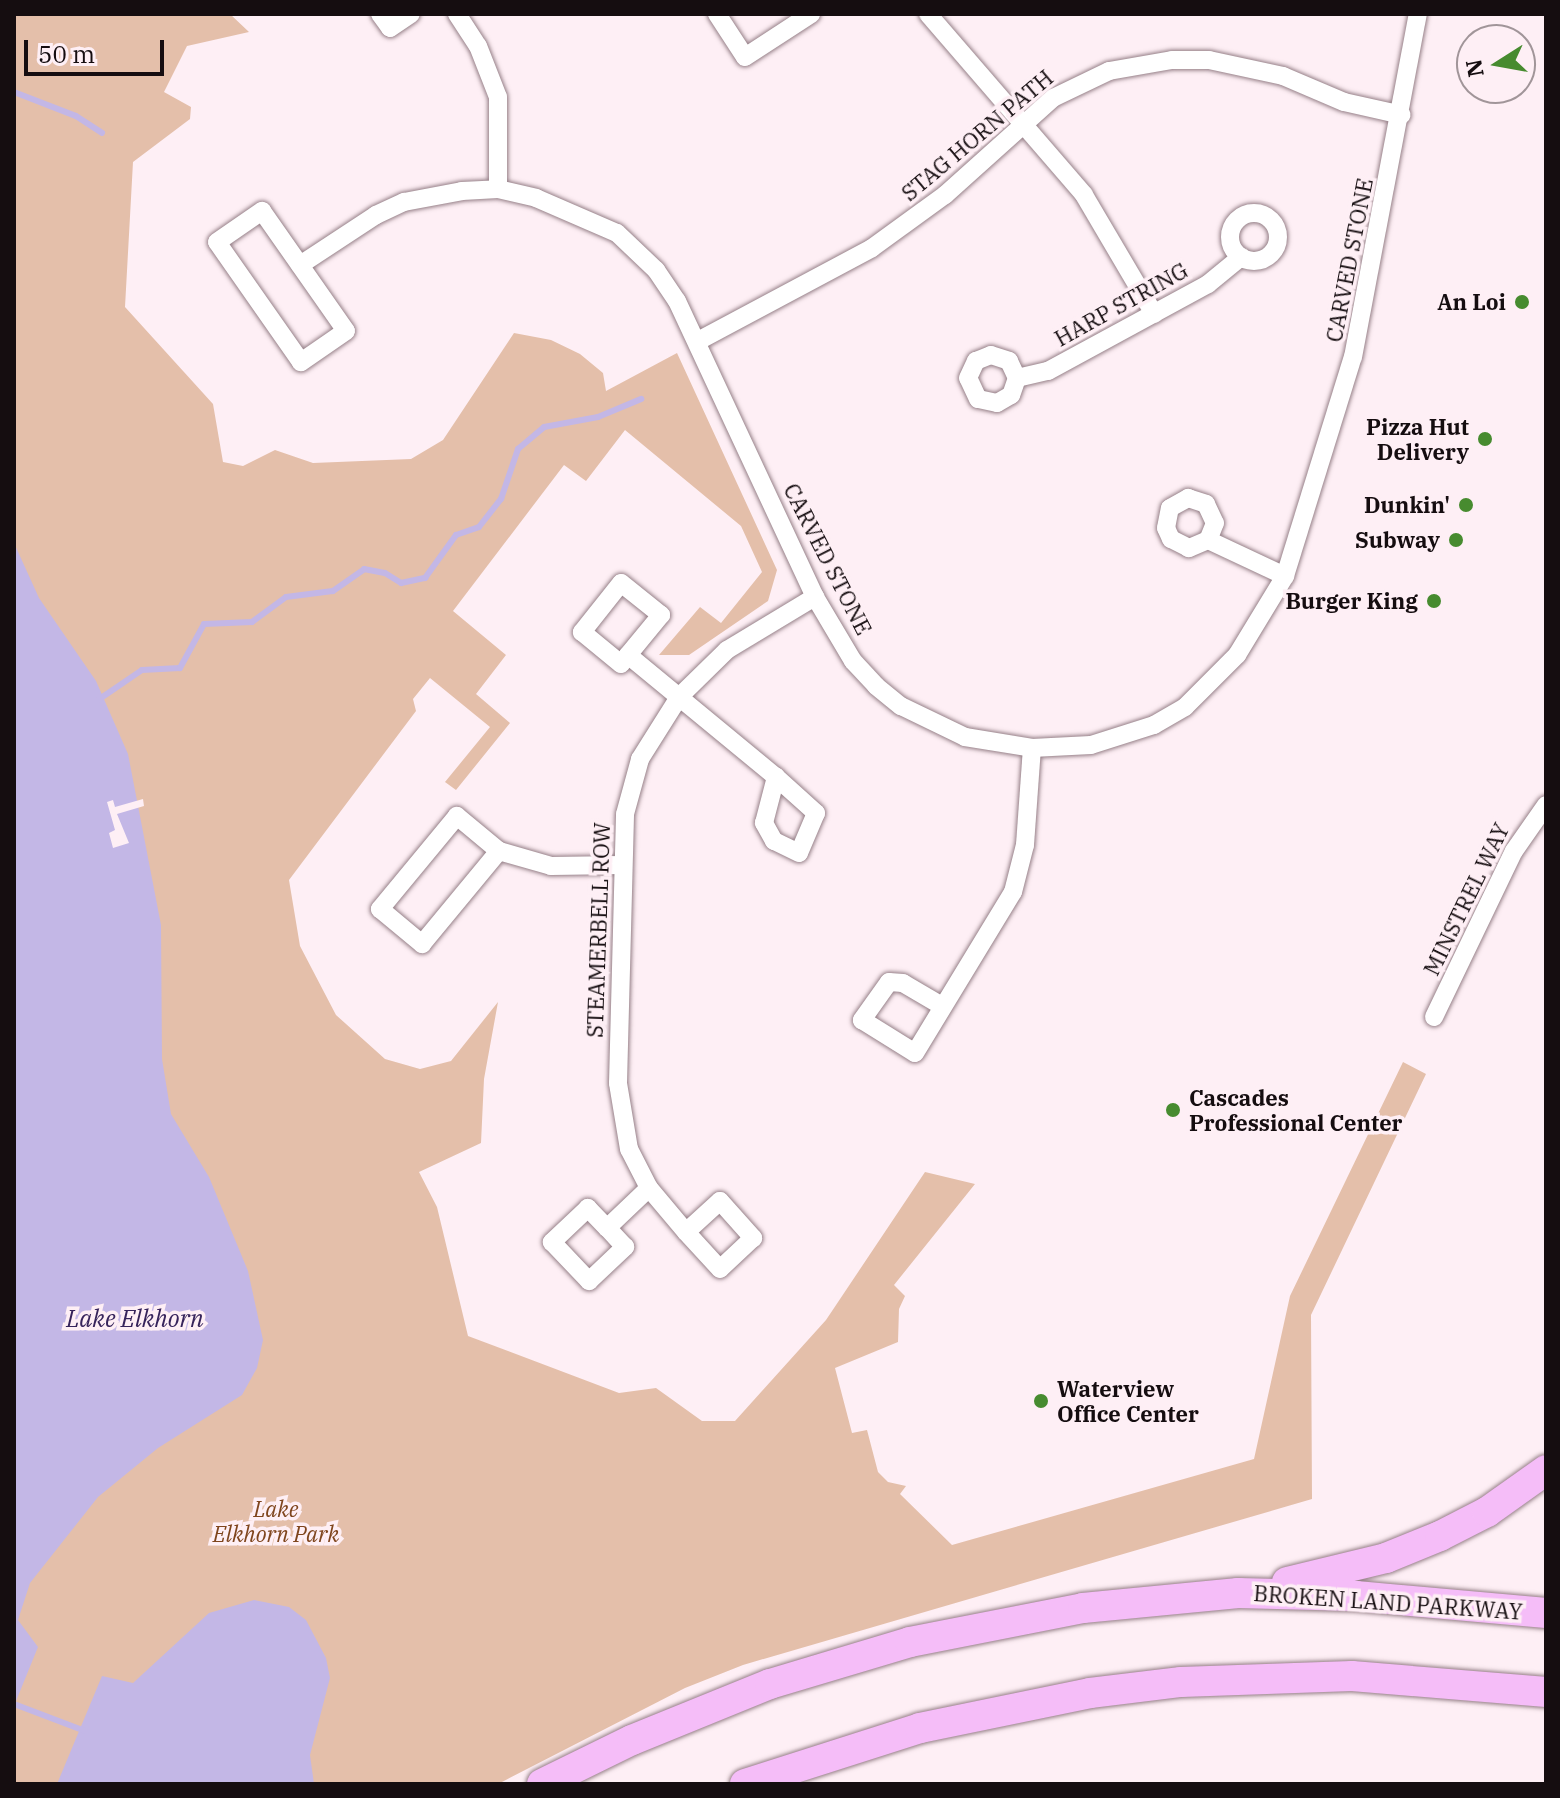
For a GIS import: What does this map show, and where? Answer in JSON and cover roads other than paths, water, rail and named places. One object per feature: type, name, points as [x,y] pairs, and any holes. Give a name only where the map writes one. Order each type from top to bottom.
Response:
[{"type":"main road","points":[[1238,1593],[1331,1573],[1413,1547],[1487,1512],[1546,1470]]},
{"type":"main road","name":"BROKEN LAND PARKWAY","points":[[542,1784],[728,1700],[910,1642],[1083,1608],[1238,1593],[1356,1596],[1546,1613]]},
{"type":"main road","points":[[745,1784],[920,1728],[1090,1693],[1181,1682],[1352,1676],[1546,1692]]},
{"type":"street","points":[[380,14],[390,28],[411,14]]},
{"type":"street","points":[[457,14],[478,46],[498,97],[498,189]]},
{"type":"street","points":[[717,14],[745,57],[803,16]]},
{"type":"street","points":[[928,14],[1094,207],[1154,314]]},
{"type":"street","name":"CARVED STONE","points":[[300,265],[352,229],[404,202],[498,189],[564,206],[617,233],[656,270],[698,341],[815,597],[853,661],[901,706],[965,737],[1032,748],[1107,741],[1185,707],[1237,655],[1285,576],[1353,357],[1402,115],[1418,14]]},
{"type":"street","name":"STAG HORN PATH","points":[[698,341],[872,248],[945,195],[1024,122],[1083,81],[1137,64],[1172,60],[1245,65],[1344,102],[1402,115]]},
{"type":"street","points":[[262,211],[300,265],[346,331],[301,362],[217,242],[262,211]]},
{"type":"street","name":"HARP STRING","points":[[1017,378],[1048,371],[1154,314],[1208,284],[1241,257]]},
{"type":"street","points":[[1208,540],[1285,576]]},
{"type":"street","points":[[621,583],[661,615],[628,655],[621,664],[582,632],[621,583]]},
{"type":"street","name":"STEAMERBELL ROW","points":[[686,1232],[649,1188],[629,1149],[619,1111],[621,865],[632,780],[654,731],[679,697],[727,650],[815,597]]},
{"type":"street","points":[[628,655],[776,777]]},
{"type":"street","points":[[942,1006],[1013,892],[1025,845],[1032,748]]},
{"type":"street","name":"MINSTREL WAY","points":[[1434,1017],[1514,851],[1546,805]]},
{"type":"street","points":[[499,851],[422,944],[380,909],[457,816],[499,851],[551,866],[621,865]]},
{"type":"street","points":[[607,1228],[649,1188]]},
{"type":"water","name":"Lake Elkhorn","points":[[14,543],[39,598],[96,681],[128,754],[161,925],[162,1059],[171,1114],[209,1177],[248,1271],[263,1340],[257,1368],[242,1395],[158,1448],[98,1497],[30,1583],[18,1620],[38,1647],[14,1706]]},
{"type":"water","points":[[254,1600],[289,1607],[306,1620],[326,1658],[330,1678],[310,1755],[314,1784],[57,1784],[102,1676],[133,1683],[209,1613]]},
{"type":"waterway","points":[[14,92],[76,116],[102,133]]},
{"type":"waterway","points":[[98,700],[142,670],[180,668],[204,624],[252,622],[286,597],[333,591],[364,569],[385,573],[401,583],[425,578],[456,535],[479,527],[501,499],[518,449],[544,427],[598,417],[641,399]]},
{"type":"waterway","points":[[14,1704],[85,1731]]},
{"type":"place","name":"An Loi","points":[[1522,302]]},
{"type":"place","name":"Pizza Hut Delivery","points":[[1485,439]]},
{"type":"place","name":"Dunkin'","points":[[1466,505]]},
{"type":"place","name":"Subway","points":[[1456,540]]},
{"type":"place","name":"Burger King","points":[[1434,601]]},
{"type":"place","name":"Cascades Professional Center","points":[[1173,1110]]},
{"type":"place","name":"Waterview Office Center","points":[[1041,1401]]},
{"type":"park label","name":"Lake Elkhorn Park","points":[[276,1520]]}]
